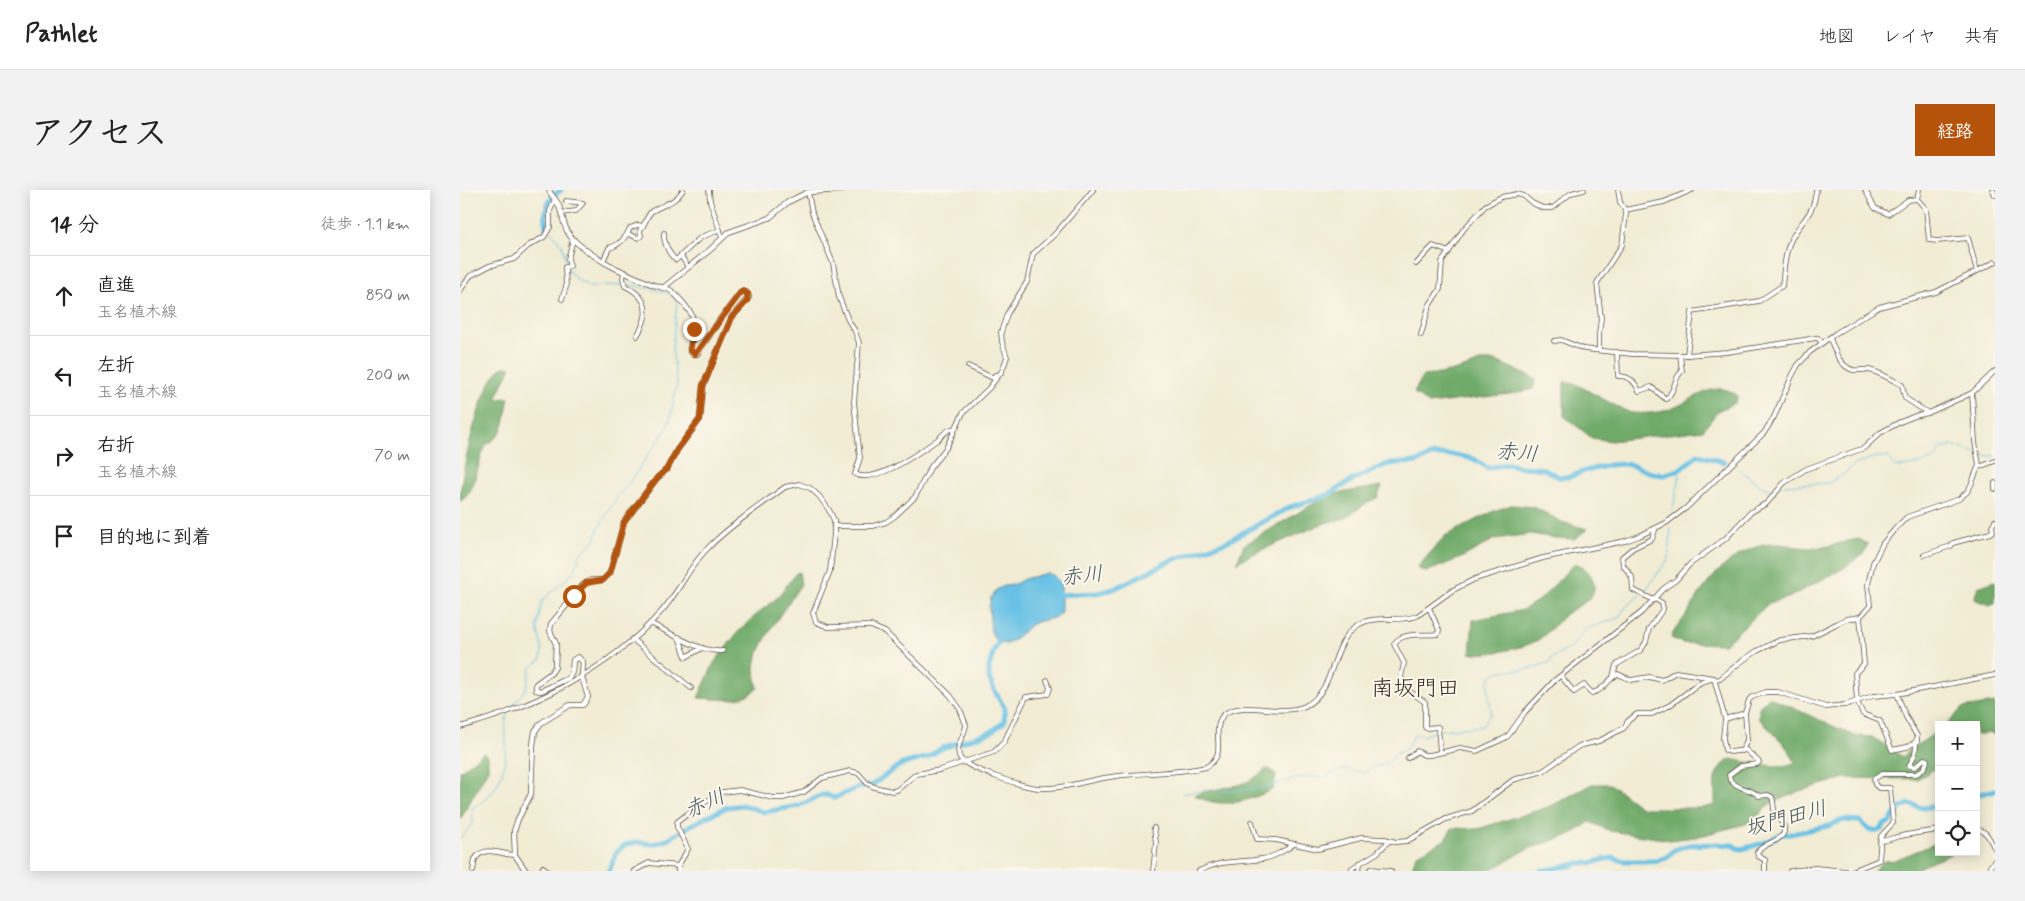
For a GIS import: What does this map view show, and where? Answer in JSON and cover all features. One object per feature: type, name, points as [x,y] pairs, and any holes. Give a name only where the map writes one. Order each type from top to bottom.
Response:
[{"type":"main road","points":[[663,288],[711,249],[722,237],[734,229],[769,218],[788,202],[808,192],[818,190],[834,192],[841,190]]},
{"type":"main road","points":[[526,871],[515,855],[515,825],[532,794],[532,745],[535,731],[541,723],[570,705],[581,706],[584,704],[588,695],[582,677],[583,662],[581,658],[577,657],[572,661],[572,672],[567,680],[541,691],[536,690],[536,684],[551,674],[555,667],[556,644],[550,630],[551,624],[583,585],[591,580],[603,580],[610,573],[624,522],[657,478],[667,469],[677,450],[700,419],[703,386],[732,317],[748,297],[746,292],[741,292],[695,354],[690,350],[694,325],[691,314],[674,294],[670,290],[624,273],[602,261],[573,239],[563,224],[561,213],[552,196]]},
{"type":"street","points":[[628,234],[638,238],[641,236],[640,230],[651,212],[667,205],[679,196],[683,190]]},
{"type":"street","points":[[709,190],[710,201],[722,237]]},
{"type":"street","points":[[834,526],[873,526],[886,522],[915,497],[930,468],[946,448],[963,413],[989,388],[999,375],[1007,357],[1001,332],[1007,314],[1026,282],[1033,254],[1055,234],[1093,190]]},
{"type":"street","points":[[1421,334],[1429,306],[1439,293],[1441,265],[1463,230],[1485,206],[1511,194],[1522,195],[1532,203],[1554,208],[1571,193],[1584,190]]},
{"type":"street","points":[[1599,350],[1601,318],[1597,283],[1622,244],[1625,210],[1620,202],[1618,190]]},
{"type":"street","points":[[1625,210],[1664,202],[1692,190]]},
{"type":"street","points":[[1687,355],[1692,312],[1758,301],[1781,287],[1789,243],[1815,205],[1816,190]]},
{"type":"street","points":[[1865,190],[1875,208],[1888,214],[1908,200],[1917,199]]},
{"type":"street","points":[[1917,199],[1919,190]]},
{"type":"street","points":[[1993,190],[1995,195]]},
{"type":"street","points":[[808,192],[812,213],[833,263],[839,297],[859,342],[854,402],[860,458],[855,474],[865,476],[888,470],[938,439],[949,429],[956,428]]},
{"type":"street","points":[[460,291],[470,276],[489,266],[514,259],[528,246],[544,237],[549,229],[552,196]]},
{"type":"street","points":[[1917,199],[1926,209],[1929,240],[1937,242],[1968,238],[1977,271]]},
{"type":"street","points":[[561,213],[576,212],[583,203],[566,201]]},
{"type":"street","points":[[602,261],[609,248],[619,244],[628,234],[630,228],[643,226]]},
{"type":"street","points":[[664,233],[663,237],[671,256],[676,260],[701,237],[720,230]]},
{"type":"street","points":[[562,299],[566,287],[568,259],[573,239]]},
{"type":"street","points":[[1416,264],[1433,246],[1449,252]]},
{"type":"street","points":[[682,256],[688,267]]},
{"type":"street","points":[[460,727],[522,705],[582,677],[606,661],[650,623],[667,605],[706,550],[785,487],[799,484],[814,491],[829,510],[834,526],[829,575],[813,613],[816,622],[828,627],[871,626],[879,628],[892,638],[950,695],[960,709],[966,725],[958,750],[960,758],[970,766],[1010,781],[1041,788],[1065,786],[1110,777],[1206,767],[1215,762],[1217,757],[1219,746],[1218,723],[1227,712],[1236,709],[1286,711],[1306,705],[1321,692],[1345,638],[1356,626],[1372,620],[1411,618],[1429,608],[1453,590],[1475,579],[1544,558],[1625,541],[1655,530],[1686,508],[1758,440],[1774,417],[1798,365],[1810,352],[1879,307],[1936,292],[1995,262]]},
{"type":"street","points":[[624,273],[625,284],[636,292],[645,304],[644,325],[636,336]]},
{"type":"street","points":[[1554,341],[1561,340],[1584,349],[1680,355],[1727,352],[1816,338],[1822,343]]},
{"type":"street","points":[[1830,338],[1839,359],[1850,369],[1868,370],[1886,375],[1890,380],[1901,384],[1905,398],[1928,414]]},
{"type":"street","points":[[1618,352],[1618,376],[1629,378],[1636,384],[1639,391],[1648,387],[1653,388],[1666,399],[1676,385],[1676,378],[1682,371],[1680,355]]},
{"type":"street","points":[[968,366],[993,378],[995,374],[999,375]]},
{"type":"street","points":[[1408,758],[1417,751],[1425,755],[1460,748],[1477,751],[1508,736],[1525,712],[1560,676],[1584,659],[1655,599],[1690,564],[1725,539],[1749,514],[1767,503],[1782,485],[1806,469],[1864,448],[1880,433],[1900,422],[1914,416],[1928,414],[1972,393],[1995,370]]},
{"type":"street","points":[[1987,380],[1995,376]]},
{"type":"street","points":[[1612,677],[1618,674],[1631,680],[1650,678],[1662,680],[1672,673],[1680,672],[1720,679],[1739,663],[1780,640],[1812,636],[1846,619],[1860,617],[1870,606],[1869,579],[1876,554],[1883,543],[1907,517],[1954,502],[1962,497],[1972,485],[1979,467],[1972,393]]},
{"type":"street","points":[[1979,467],[1995,461]]},
{"type":"street","points":[[1995,483],[1995,489]]},
{"type":"street","points":[[1924,555],[1951,546],[1953,543],[1990,533],[1993,531],[1992,526],[1995,521]]},
{"type":"street","points":[[1560,676],[1574,692],[1584,685],[1592,693],[1597,692],[1607,685],[1616,665],[1641,650],[1644,646],[1649,629],[1663,609],[1662,603],[1633,590],[1632,577],[1623,565],[1622,557],[1633,548],[1652,539],[1655,530]]},
{"type":"street","points":[[1429,608],[1439,630],[1438,634],[1407,636],[1396,640],[1394,644],[1404,663],[1401,677],[1405,688],[1425,702],[1426,728],[1438,727],[1440,752]]},
{"type":"street","points":[[1860,617],[1864,664],[1855,673],[1857,702],[1863,714],[1880,721],[1892,750],[1907,747],[1917,742]]},
{"type":"street","points":[[650,623],[702,648],[714,652],[724,651]]},
{"type":"street","points":[[679,637],[686,658],[702,648]]},
{"type":"street","points":[[632,639],[691,688]]},
{"type":"street","points":[[1742,751],[1747,740],[1745,713],[1749,700],[1766,692],[1778,692],[1826,707],[1857,702],[1873,696],[1897,694],[1995,675]]},
{"type":"street","points":[[1714,679],[1725,719],[1723,738],[1725,750],[1730,752],[1748,751],[1759,763],[1741,766],[1730,775],[1730,780],[1741,789],[1755,792],[1759,796],[1768,795],[1773,798],[1774,809],[1783,824],[1784,833],[1782,837],[1763,846],[1757,852],[1758,856],[1765,860],[1765,871]]},
{"type":"street","points":[[1252,822],[1257,839],[1276,840],[1318,849],[1361,838],[1396,842],[1407,841],[1446,819],[1472,811],[1513,780],[1543,770],[1579,746],[1599,741],[1624,728],[1628,721],[1637,714],[1652,714],[1670,705],[1701,682],[1714,679]]},
{"type":"street","points":[[634,871],[649,863],[678,869],[688,849],[676,828],[677,822],[698,806],[722,792],[740,790],[773,798],[783,798],[804,792],[822,778],[850,771],[858,773],[874,787],[892,791],[899,789],[916,774],[940,770],[994,752],[1004,742],[1026,697],[1048,694],[1050,688],[1047,680]]},
{"type":"street","points":[[1852,871],[1879,860],[1880,841],[1883,832],[1891,827],[1893,816],[1890,788],[1879,788],[1875,785],[1874,779],[1882,774],[1916,774],[1920,772],[1927,762],[1926,759],[1914,767],[1909,766],[1915,754],[1917,734],[1906,717],[1897,694]]},
{"type":"street","points":[[1725,719],[1745,713]]},
{"type":"street","points":[[1153,871],[1156,843],[1154,828]]},
{"type":"street","points":[[1980,829],[1988,835],[1995,849]]},
{"type":"street","points":[[1880,841],[1888,841],[1898,836],[1935,831]]},
{"type":"street","points":[[1352,871],[1352,868],[1377,854],[1388,841]]},
{"type":"street","points":[[1199,871],[1212,865],[1235,860],[1265,858],[1294,844]]},
{"type":"street","points":[[473,871],[476,856],[482,853],[492,850],[515,855]]},
{"type":"street","points":[[1987,871],[1995,860]]},
{"type":"street","points":[[1359,871],[1360,863]]},
{"type":"street","points":[[543,867],[548,871]]},
{"type":"street","points":[[1369,871],[1371,868],[1391,871]]},
{"type":"street","points":[[1790,871],[1815,868],[1847,871]]},
{"type":"green space","points":[[1482,361],[1496,361],[1536,379],[1533,389],[1517,393],[1429,404],[1414,393],[1423,376],[1453,371]]},
{"type":"green space","points":[[504,367],[511,367],[496,399],[509,398],[503,428],[498,436],[486,446],[470,491],[460,501],[473,428],[487,388],[496,374]]},
{"type":"green space","points":[[1564,382],[1574,383],[1632,413],[1650,413],[1667,410],[1711,390],[1729,391],[1738,396],[1735,403],[1719,410],[1703,430],[1611,441],[1592,438],[1564,416]]},
{"type":"green space","points":[[1382,486],[1377,498],[1345,518],[1322,524],[1237,562],[1244,545],[1328,495]]},
{"type":"green space","points":[[1511,505],[1534,507],[1562,522],[1587,529],[1575,539],[1531,534],[1495,539],[1463,557],[1426,572],[1417,568],[1445,536],[1494,511]]},
{"type":"green space","points":[[1859,539],[1868,544],[1864,553],[1844,568],[1788,598],[1769,603],[1725,644],[1683,643],[1671,638],[1706,585],[1726,564],[1751,549],[1764,545],[1779,544],[1802,548],[1816,548]]},
{"type":"green space","points":[[1575,563],[1589,572],[1594,583],[1593,594],[1587,601],[1567,613],[1538,640],[1532,643],[1495,652],[1470,653],[1473,620],[1523,610],[1542,598]]},
{"type":"green space","points":[[799,572],[801,584],[759,651],[755,668],[758,688],[745,696],[737,698],[698,698],[714,663],[738,632],[777,598],[795,574]]},
{"type":"green space","points":[[1995,581],[1995,603],[1989,605],[1974,599],[1978,587]]},
{"type":"green space","points":[[1769,697],[1855,736],[1872,737],[1903,757],[1909,750],[1935,734],[1935,768],[1918,779],[1845,778],[1800,791],[1769,804],[1753,822],[1696,837],[1670,840],[1610,831],[1590,822],[1572,834],[1528,849],[1489,871],[1411,871],[1416,855],[1445,840],[1452,828],[1478,829],[1551,806],[1592,784],[1610,784],[1642,808],[1702,808],[1715,805],[1716,774],[1730,759],[1773,766],[1789,765],[1795,762],[1784,744],[1759,719],[1759,707]]},
{"type":"green space","points":[[1995,703],[1995,735],[1991,733],[1980,734],[1980,721],[1951,721],[1962,708]]},
{"type":"green space","points":[[483,753],[488,756],[488,769],[460,820],[460,771]]},
{"type":"green space","points":[[1266,769],[1271,770],[1276,775],[1273,789],[1254,798],[1224,803],[1204,800],[1194,795],[1249,781]]},
{"type":"green space","points":[[1935,844],[1935,856],[1947,856],[1911,871],[1873,871],[1884,861],[1895,860]]},
{"type":"water","points":[[1047,573],[1053,575],[1061,584],[1061,613],[1058,616],[1032,624],[1007,644],[997,643],[991,632],[989,607],[991,598],[996,590],[1004,586],[1013,585],[1024,579]]},
{"type":"waterway","points":[[546,228],[547,206],[552,197],[561,190]]},
{"type":"waterway","points":[[541,236],[546,228]]},
{"type":"waterway","points":[[550,230],[562,245],[569,271],[576,279],[590,287],[622,285]]},
{"type":"waterway","points":[[460,286],[470,274],[484,267]]},
{"type":"waterway","points":[[509,710],[526,689],[531,667],[541,660],[542,648],[537,627],[542,601],[574,572],[580,554],[595,540],[599,527],[619,494],[626,487],[665,431],[670,420],[677,383],[672,349],[677,301],[668,293],[626,284]]},
{"type":"waterway","points":[[1784,485],[1829,483],[1854,465],[1875,457],[1888,457],[1894,465],[1903,467],[1929,461],[1937,457],[1939,449],[1955,446],[1980,455],[1995,456]]},
{"type":"waterway","name":"赤川","points":[[1055,595],[1097,593],[1114,589],[1170,561],[1226,542],[1290,507],[1328,495],[1354,479],[1388,464],[1417,462],[1433,455],[1455,455],[1474,459],[1488,468],[1508,464],[1544,469],[1559,477],[1569,477],[1585,471],[1622,464],[1663,475],[1679,470],[1698,455],[1724,462]]},
{"type":"waterway","points":[[1738,469],[1767,489],[1771,490],[1780,485]]},
{"type":"waterway","points":[[1672,511],[1679,482],[1679,470]]},
{"type":"waterway","points":[[1644,592],[1669,558],[1671,528]]},
{"type":"waterway","points":[[1440,730],[1482,726],[1491,713],[1488,686],[1493,675],[1497,672],[1523,670],[1550,662],[1552,658],[1570,648],[1586,629],[1618,618],[1624,609],[1640,595]]},
{"type":"waterway","name":"赤川","points":[[609,871],[617,851],[625,845],[636,842],[653,844],[667,840],[691,825],[727,807],[743,805],[764,812],[798,806],[822,795],[834,798],[857,788],[872,785],[900,765],[928,757],[942,748],[991,732],[1004,722],[1005,709],[989,678],[989,667],[994,650],[1002,638]]},
{"type":"waterway","points":[[460,839],[473,823],[472,808],[488,796],[503,771],[508,713]]},
{"type":"waterway","points":[[1182,794],[1210,789],[1233,791],[1257,789],[1303,777],[1325,777],[1343,769],[1364,773],[1373,767],[1386,764],[1396,754],[1408,748],[1414,734],[1423,736],[1436,731]]},
{"type":"waterway","name":"坂門田川","points":[[1980,794],[1995,790]]},
{"type":"waterway","name":"坂門田川","points":[[1541,871],[1614,858],[1624,861],[1657,861],[1668,856],[1674,850],[1688,845],[1733,845],[1742,849],[1764,843],[1782,834],[1828,826],[1843,820],[1860,821],[1868,829],[1877,831],[1882,829],[1884,824],[1890,822],[1898,809],[1909,804],[1923,808],[1935,806]]},
{"type":"district","name":"南坂門田","points":[[1415,689]]},
{"type":"route","points":[[574,596],[586,583],[591,580],[603,580],[610,573],[613,568],[624,522],[657,478],[667,469],[677,450],[700,419],[703,386],[732,317],[747,301],[748,294],[743,291],[741,292],[722,315],[697,354],[693,354],[690,350],[694,329]]}]
